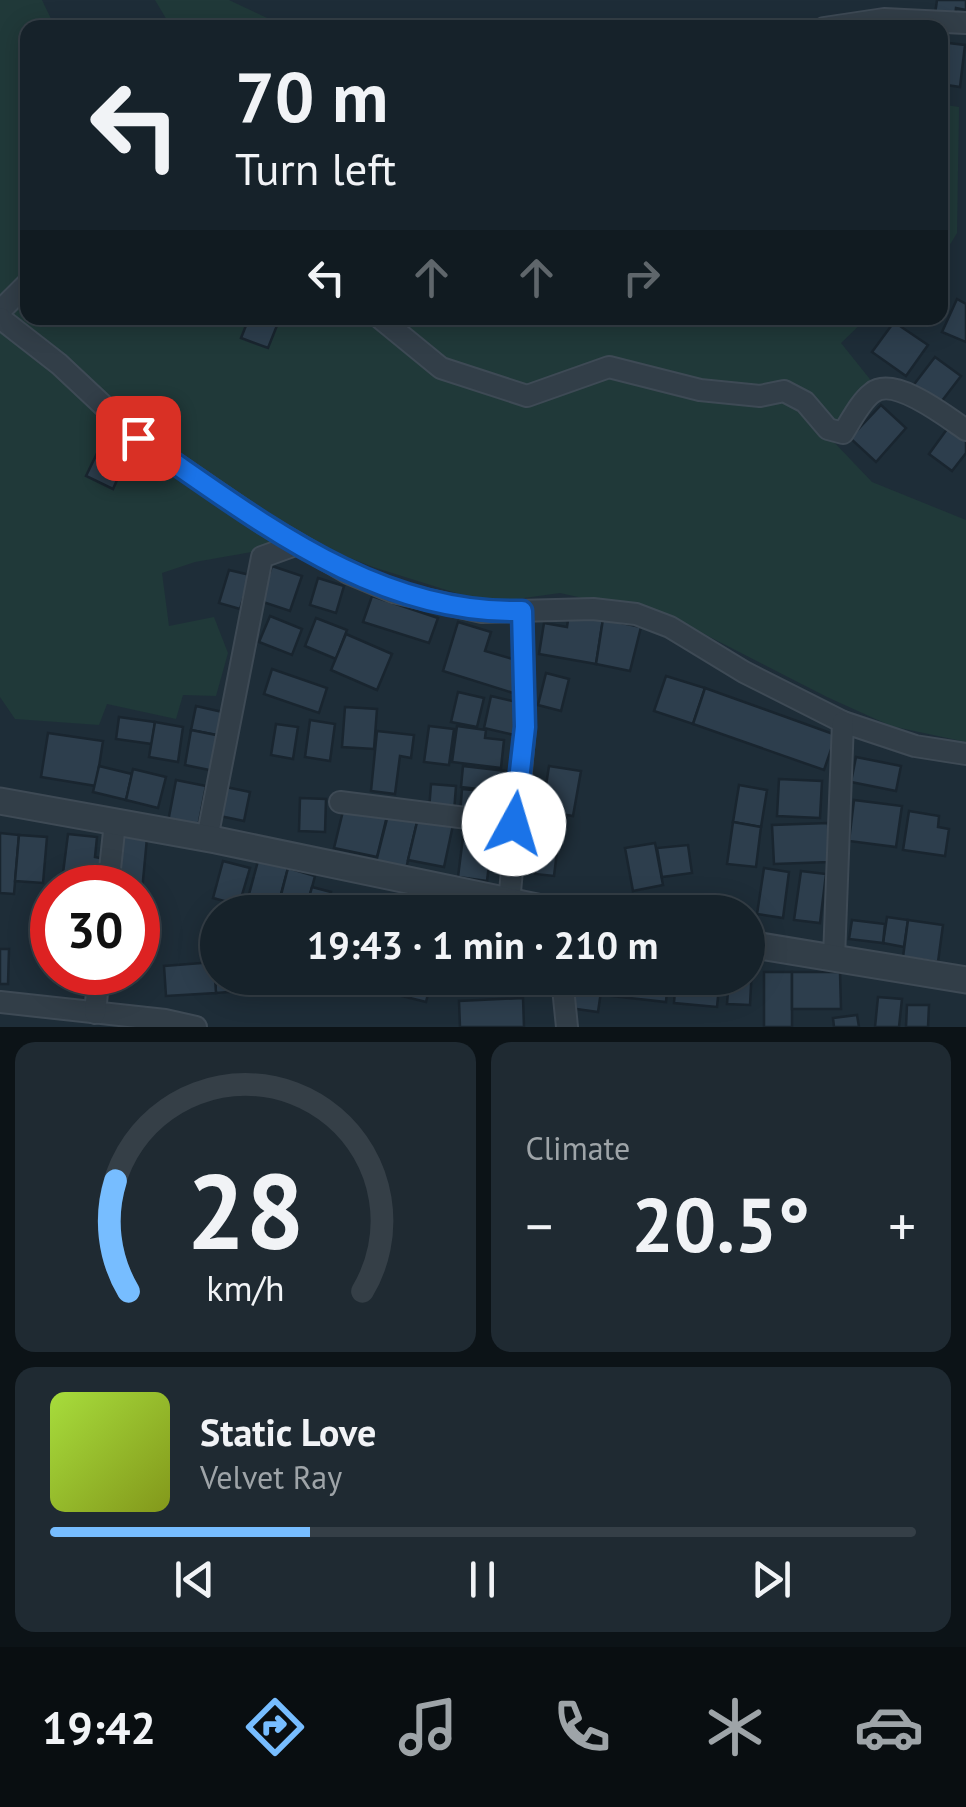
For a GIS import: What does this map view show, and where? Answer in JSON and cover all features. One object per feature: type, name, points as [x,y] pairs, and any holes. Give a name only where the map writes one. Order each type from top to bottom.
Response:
[{"type":"street","points":[[872,20],[917,20]]},
{"type":"street","points":[[20,292],[0,314],[138,438],[348,573],[393,592],[482,612],[593,609],[636,614],[670,627],[744,672],[843,722],[914,746],[966,754]]},
{"type":"street","points":[[389,325],[442,368],[527,396],[609,367],[700,390],[760,396],[784,391],[805,402],[828,429],[843,433],[873,392],[884,388],[915,396],[966,430]]},
{"type":"street","points":[[206,838],[262,557],[298,544]]},
{"type":"street","points":[[510,895],[525,727],[522,611]]},
{"type":"street","points":[[834,958],[843,722]]},
{"type":"street","points":[[0,801],[206,838],[472,895]]},
{"type":"street","points":[[340,802],[514,824]]},
{"type":"street","points":[[110,865],[115,822]]},
{"type":"street","points":[[765,947],[966,980]]},
{"type":"street","points":[[95,1012],[97,995]]},
{"type":"street","points":[[564,995],[567,1027]]},
{"type":"street","points":[[0,1002],[196,1027]]},
{"type":"green space","points":[[0,0],[42,0],[52,20],[20,20],[20,325],[860,325],[841,343],[873,383],[831,439],[872,482],[966,520],[966,742],[891,726],[673,618],[560,593],[488,603],[373,567],[309,542],[195,562],[162,573],[169,626],[214,617],[228,653],[216,696],[183,695],[176,719],[107,704],[99,725],[15,719],[0,697]]},
{"type":"green space","points":[[155,0],[229,0],[271,20],[167,20]]},
{"type":"green space","points":[[948,105],[959,107],[957,233],[948,248]]},
{"type":"building","points":[[937,0],[966,0],[966,10],[956,8],[955,17],[935,14]]},
{"type":"building","points":[[948,43],[965,45],[960,87],[948,85]]},
{"type":"building","points":[[957,299],[966,304],[966,342],[942,332]]},
{"type":"building","points":[[246,325],[277,325],[268,348],[241,338]]},
{"type":"building","points":[[892,325],[898,325],[928,345],[906,376],[872,352]]},
{"type":"building","points":[[935,357],[961,376],[938,406],[912,387]]},
{"type":"building","points":[[881,405],[906,428],[876,462],[850,438]]},
{"type":"building","points":[[950,425],[966,436],[966,453],[952,471],[929,454]]},
{"type":"building","points":[[104,439],[130,451],[113,489],[86,476]]},
{"type":"building","points":[[272,566],[302,576],[290,611],[260,601]]},
{"type":"building","points":[[229,570],[250,575],[240,609],[219,603]]},
{"type":"building","points":[[318,578],[344,586],[336,613],[310,605]]},
{"type":"building","points":[[372,596],[438,618],[429,643],[363,622]]},
{"type":"building","points":[[569,613],[603,619],[596,664],[539,654],[544,623],[567,627]]},
{"type":"building","points":[[270,616],[302,629],[292,655],[259,642]]},
{"type":"building","points":[[316,618],[347,630],[336,659],[305,646]]},
{"type":"building","points":[[603,619],[641,627],[630,671],[596,664]]},
{"type":"building","points":[[458,622],[491,632],[485,651],[523,662],[513,693],[443,671]]},
{"type":"building","points":[[346,634],[392,654],[377,690],[331,670]]},
{"type":"building","points":[[272,669],[327,688],[319,713],[264,694]]},
{"type":"building","points":[[546,673],[569,679],[561,711],[538,705]]},
{"type":"building","points":[[666,676],[705,688],[693,724],[654,711]]},
{"type":"building","points":[[705,688],[836,735],[824,770],[693,724]]},
{"type":"building","points":[[458,692],[484,698],[477,727],[451,722]]},
{"type":"building","points":[[491,696],[521,703],[514,735],[484,728]]},
{"type":"building","points":[[196,706],[227,713],[222,736],[191,730]]},
{"type":"building","points":[[345,707],[377,709],[374,749],[342,747]]},
{"type":"building","points":[[119,717],[155,722],[152,744],[116,739]]},
{"type":"building","points":[[310,720],[335,724],[330,761],[305,757]]},
{"type":"building","points":[[155,722],[183,727],[178,762],[149,757]]},
{"type":"building","points":[[276,724],[298,727],[293,759],[271,755]]},
{"type":"building","points":[[429,726],[454,729],[449,765],[424,762]]},
{"type":"building","points":[[457,726],[486,730],[485,738],[504,740],[501,768],[452,762]]},
{"type":"building","points":[[191,730],[226,737],[219,772],[185,765]]},
{"type":"building","points":[[377,731],[414,735],[411,758],[400,756],[395,794],[371,791]]},
{"type":"building","points":[[48,733],[103,741],[96,786],[41,777]]},
{"type":"building","points":[[856,757],[901,766],[896,791],[851,782]]},
{"type":"building","points":[[99,766],[132,774],[126,800],[93,792]]},
{"type":"building","points":[[463,766],[515,772],[513,793],[461,787]]},
{"type":"building","points":[[549,766],[581,771],[573,816],[542,811]]},
{"type":"building","points":[[133,769],[166,777],[158,808],[126,800]]},
{"type":"building","points":[[779,779],[822,781],[820,818],[777,816]]},
{"type":"building","points":[[176,780],[206,786],[198,827],[168,822]]},
{"type":"building","points":[[431,784],[456,786],[454,812],[429,810]]},
{"type":"building","points":[[739,785],[767,790],[761,827],[733,822]]},
{"type":"building","points":[[221,786],[250,792],[244,821],[215,815]]},
{"type":"building","points":[[462,789],[494,792],[492,817],[460,815]]},
{"type":"building","points":[[300,798],[326,799],[325,832],[299,831]]},
{"type":"building","points":[[854,800],[902,806],[896,847],[849,841]]},
{"type":"building","points":[[344,807],[387,816],[377,857],[334,848]]},
{"type":"building","points":[[389,811],[418,818],[405,873],[375,866]]},
{"type":"building","points":[[909,811],[939,816],[938,827],[949,829],[945,856],[903,850]]},
{"type":"building","points":[[418,818],[453,825],[444,867],[408,860]]},
{"type":"building","points":[[733,822],[761,827],[756,867],[727,864]]},
{"type":"building","points":[[828,823],[830,862],[774,864],[772,825]]},
{"type":"building","points":[[541,824],[560,827],[554,876],[535,874]]},
{"type":"building","points":[[464,829],[493,832],[487,881],[458,877]]},
{"type":"building","points":[[0,833],[19,835],[14,894],[0,893]]},
{"type":"building","points":[[68,834],[97,837],[95,857],[105,859],[104,865],[64,865]]},
{"type":"building","points":[[19,835],[47,837],[45,865],[30,865],[30,882],[15,881]]},
{"type":"building","points":[[122,836],[147,838],[144,865],[119,865]]},
{"type":"building","points":[[655,843],[663,885],[633,891],[625,848]]},
{"type":"building","points":[[688,845],[692,873],[662,877],[657,848]]},
{"type":"building","points":[[223,861],[250,868],[242,895],[214,895]]},
{"type":"building","points":[[258,861],[288,868],[281,895],[249,895]]},
{"type":"building","points":[[288,868],[315,876],[310,895],[281,895]]},
{"type":"building","points":[[764,868],[789,872],[783,918],[765,915],[765,895],[760,895]]},
{"type":"building","points":[[801,871],[826,874],[820,923],[794,920]]},
{"type":"building","points":[[312,887],[331,892],[330,895],[310,895]]},
{"type":"building","points":[[887,917],[908,920],[904,947],[883,943]]},
{"type":"building","points":[[852,920],[885,924],[883,943],[849,939]]},
{"type":"building","points":[[908,920],[943,925],[938,962],[903,957]]},
{"type":"building","points":[[0,949],[9,949],[8,984],[0,984]]},
{"type":"building","points":[[200,963],[200,994],[166,996],[164,966]]},
{"type":"building","points":[[765,972],[792,972],[792,1027],[764,1027]]},
{"type":"building","points":[[792,972],[840,972],[841,1009],[792,1009]]},
{"type":"building","points":[[398,995],[428,995],[426,1002]]},
{"type":"building","points":[[571,995],[600,995],[598,1012],[569,1008]]},
{"type":"building","points":[[602,995],[667,995],[666,1002]]},
{"type":"building","points":[[675,995],[718,995],[717,1007],[674,1003]]},
{"type":"building","points":[[728,995],[751,995],[750,1005],[727,1004]]},
{"type":"building","points":[[878,997],[902,999],[899,1027],[875,1027]]},
{"type":"building","points":[[523,998],[524,1027],[460,1027],[459,1001]]},
{"type":"building","points":[[907,1005],[929,1005],[928,1027],[906,1027]]},
{"type":"building","points":[[857,1015],[859,1027],[834,1027],[833,1018]]},
{"type":"route","points":[[138,438],[264,524],[348,573],[393,592],[482,612],[522,611],[525,727],[514,824]]}]
